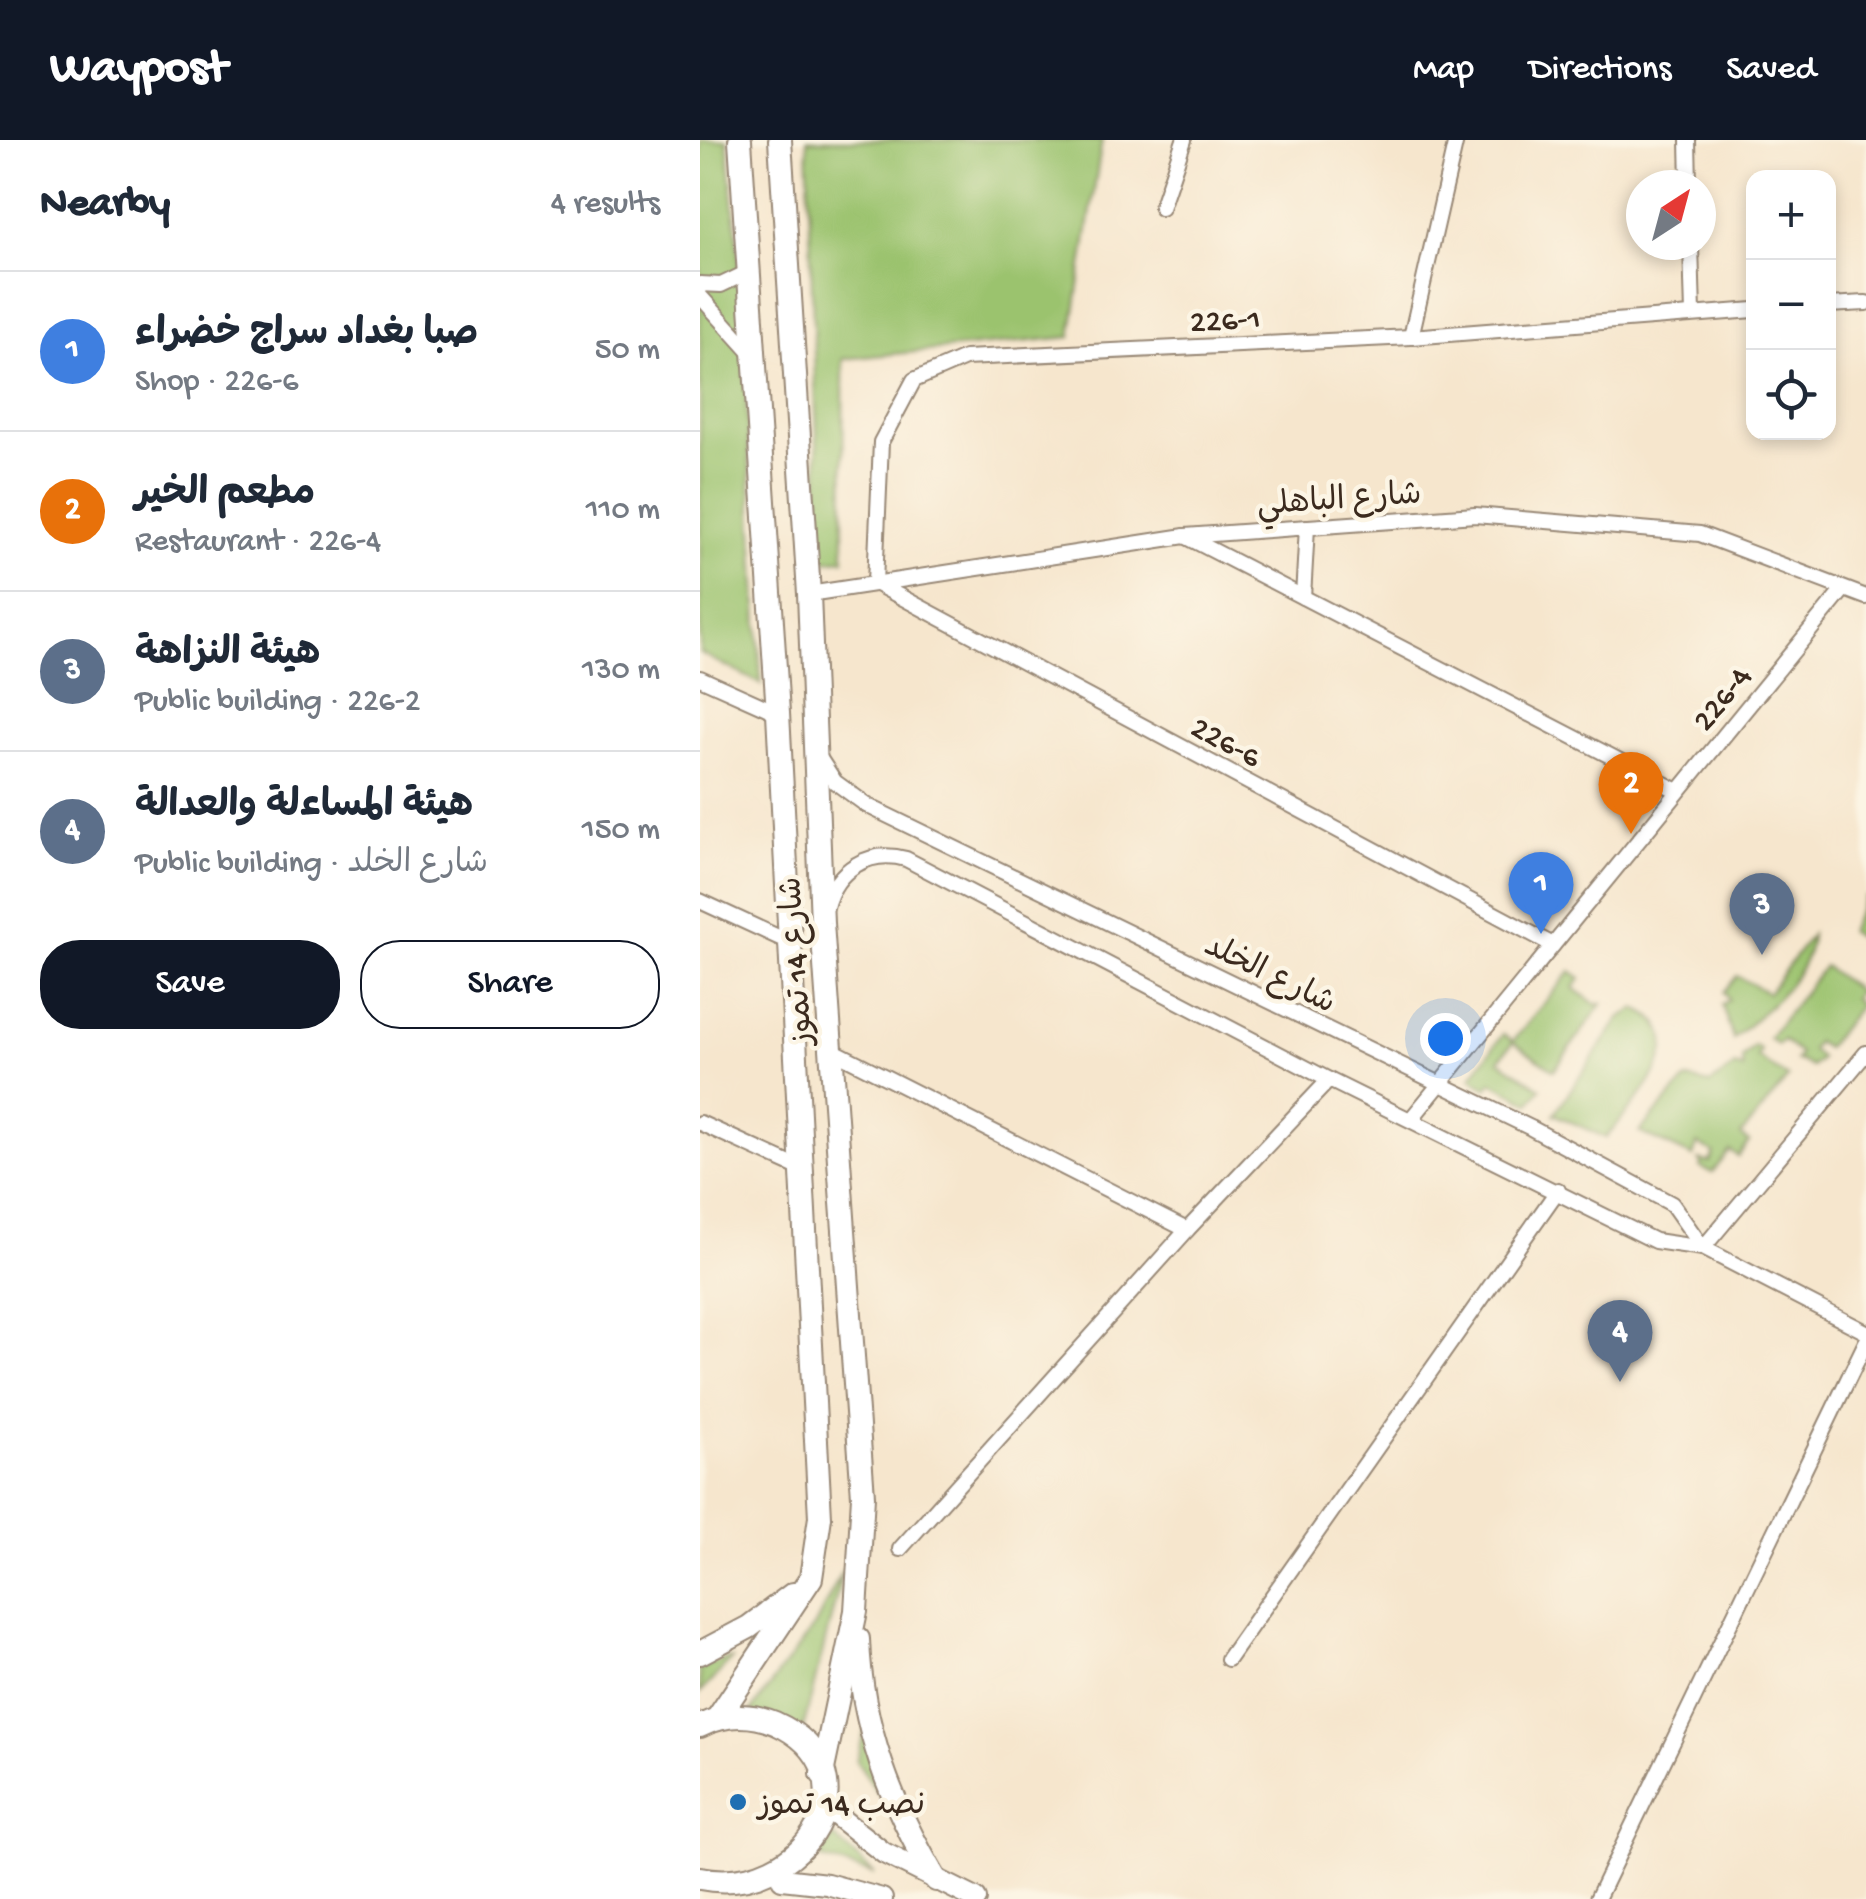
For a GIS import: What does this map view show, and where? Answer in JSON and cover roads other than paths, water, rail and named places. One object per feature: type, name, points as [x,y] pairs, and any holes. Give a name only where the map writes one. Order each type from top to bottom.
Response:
[{"type":"main road","name":"شارع 14 تموز","points":[[708,1722],[811,1578],[820,1517],[778,713],[740,140]]},
{"type":"main road","name":"شارع 14 تموز","points":[[780,140],[809,594],[822,923],[863,1496],[856,1611],[822,1774]]},
{"type":"main road","points":[[700,1653],[749,1627],[811,1578]]},
{"type":"main road","points":[[856,1611],[863,1699],[874,1747],[896,1808],[936,1880]]},
{"type":"main road","points":[[708,1722],[754,1717],[788,1730],[814,1756],[822,1774],[827,1808],[816,1844],[762,1888]]},
{"type":"main road","points":[[827,1808],[875,1847],[976,1899]]},
{"type":"main road","points":[[700,1878],[724,1887],[827,1884],[882,1899]]},
{"type":"street","points":[[1161,208],[1184,140]]},
{"type":"street","points":[[1411,337],[1456,140]]},
{"type":"street","points":[[1688,140],[1689,170]]},
{"type":"street","points":[[1691,260],[1692,314]]},
{"type":"street","points":[[700,284],[721,286],[748,272]]},
{"type":"street","points":[[700,296],[756,360]]},
{"type":"street","points":[[1836,305],[1866,303]]},
{"type":"street","name":"226-1","points":[[875,583],[881,442],[914,380],[966,358],[1411,337],[1746,311]]},
{"type":"street","name":"شارع الباهلي","points":[[809,594],[1184,536],[1475,515],[1700,534],[1866,597]]},
{"type":"street","points":[[1303,597],[1307,527]]},
{"type":"street","points":[[1184,536],[1678,792]]},
{"type":"street","name":"226-6","points":[[875,583],[1552,945]]},
{"type":"street","name":"226-4","points":[[1412,1118],[1843,590]]},
{"type":"street","points":[[700,678],[778,713]]},
{"type":"street","name":"شارع الخلد","points":[[814,749],[835,782],[868,806],[1531,1128],[1672,1204],[1703,1248]]},
{"type":"street","name":"شارع الخلد","points":[[822,923],[832,891],[854,865],[878,855],[906,859],[1329,1080],[1558,1190],[1654,1241],[1703,1248],[1866,1332]]},
{"type":"street","points":[[700,901],[791,943]]},
{"type":"street","points":[[832,1050],[1187,1230]]},
{"type":"street","points":[[1703,1248],[1866,1053]]},
{"type":"street","points":[[900,1549],[1187,1230],[1329,1080]]},
{"type":"street","points":[[700,1123],[804,1170]]},
{"type":"street","points":[[1228,1659],[1558,1190]]},
{"type":"street","points":[[1597,1899],[1866,1342]]},
{"type":"place","name":"مطعم الخير","points":[[1631,834]]},
{"type":"place","name":"صبا بغداد سراج خضراء","points":[[1541,934]]},
{"type":"place","name":"هيئة النزاهة","points":[[1762,955]]},
{"type":"place","name":"هيئة المساءلة والعدالة","points":[[1620,1382]]},
{"type":"place","name":"نصب 14 تموز","points":[[738,1802]]}]
